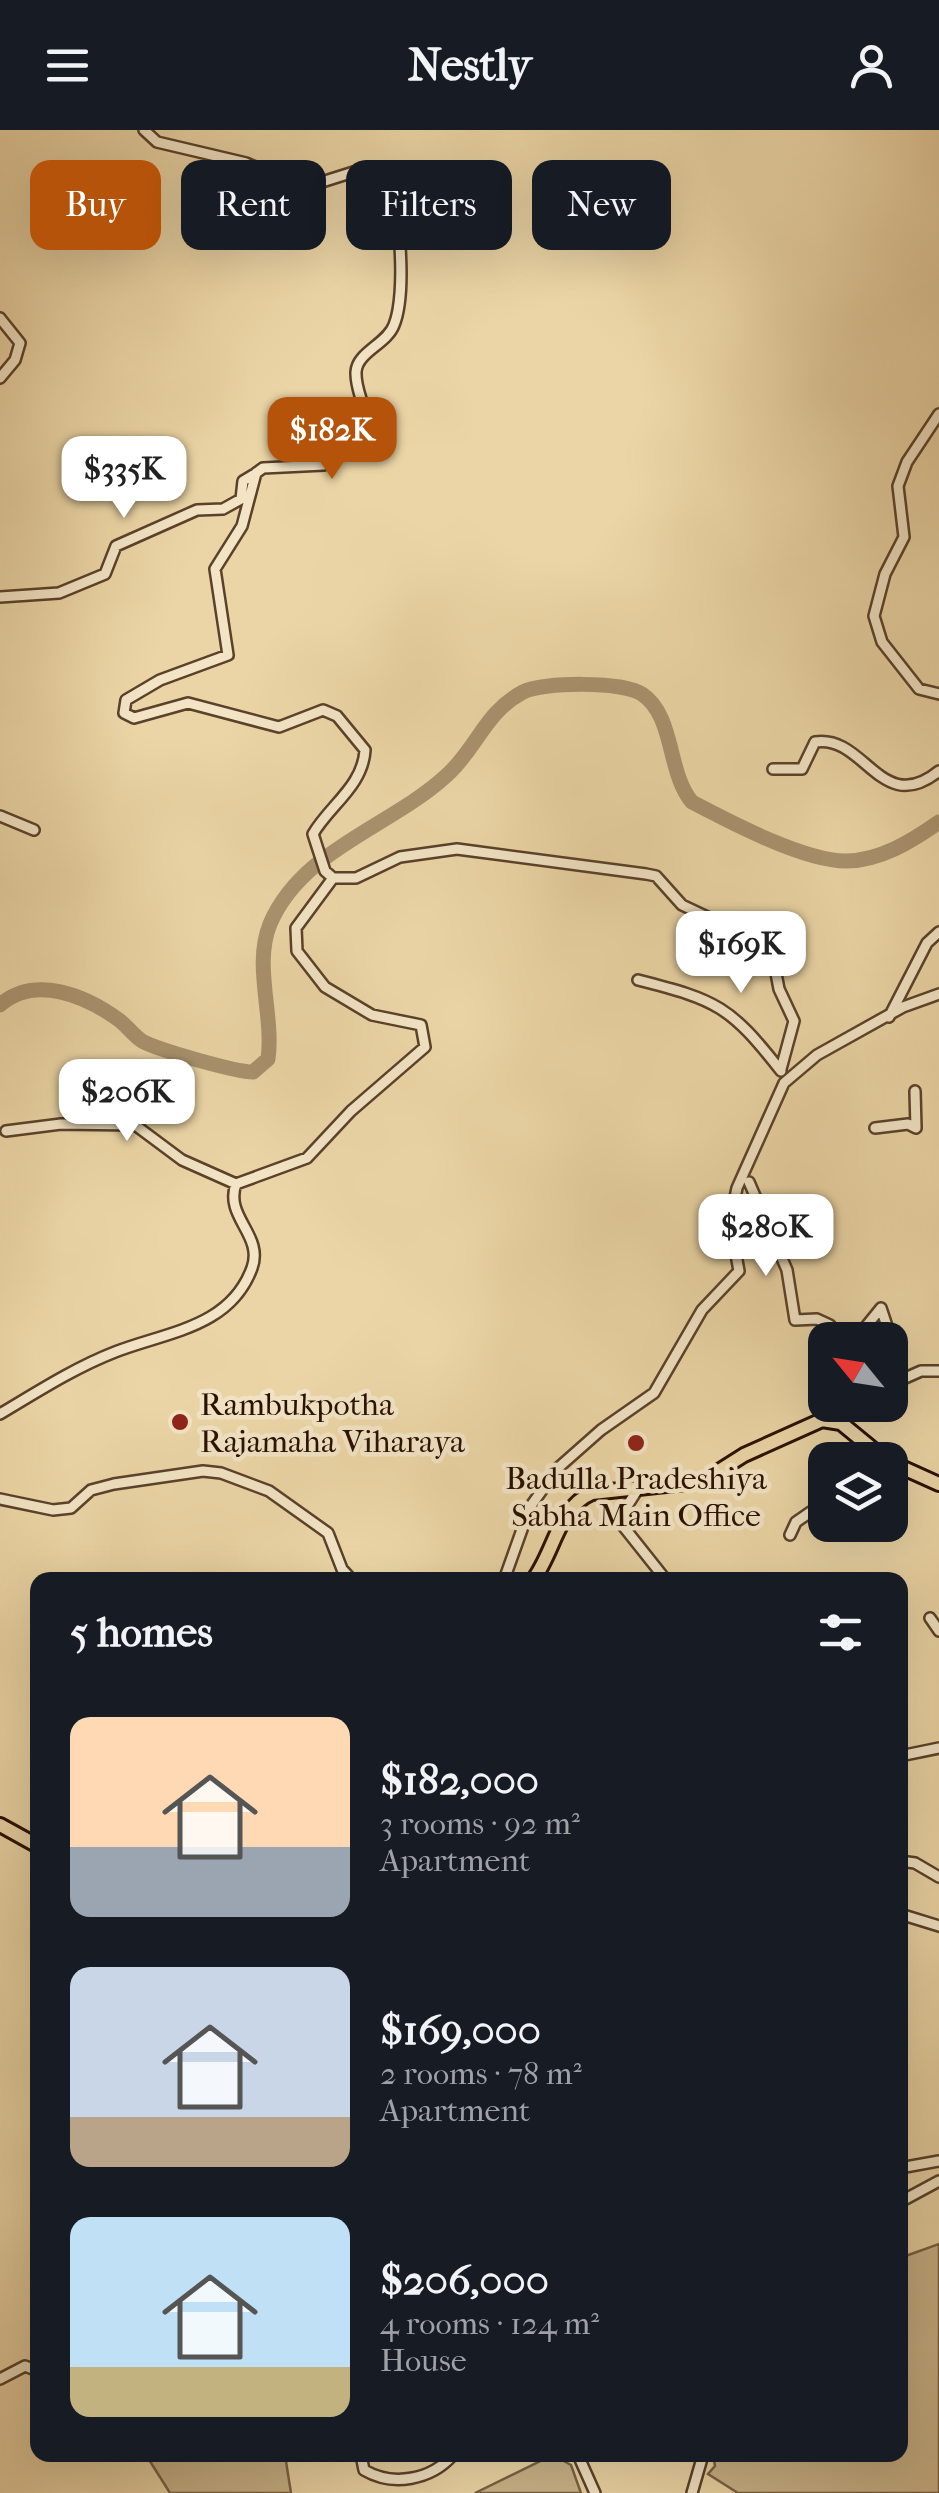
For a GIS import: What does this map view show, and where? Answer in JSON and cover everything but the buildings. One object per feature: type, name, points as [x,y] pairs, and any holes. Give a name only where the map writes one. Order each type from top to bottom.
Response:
[{"type":"highway","points":[[537,1572],[576,1502],[592,1493],[703,1480],[744,1455],[822,1420],[840,1423],[861,1442]]},
{"type":"highway","points":[[908,1471],[939,1484]]},
{"type":"highway","points":[[0,1825],[30,1842]]},
{"type":"street","points":[[0,597],[73,590],[104,574],[116,546],[198,510],[222,509],[241,499],[243,482],[263,468],[324,465],[355,447],[364,434],[364,398],[356,375],[358,364],[387,338],[396,322],[398,243],[386,170],[372,167],[302,188],[246,163],[158,142],[144,130]]},
{"type":"street","points":[[0,318],[20,343],[15,360],[0,378]]},
{"type":"street","points":[[939,414],[906,462],[898,486],[904,537],[885,574],[874,616],[882,642],[919,689],[939,694]]},
{"type":"street","points":[[256,474],[242,526],[215,569],[228,655],[160,680],[126,700],[124,713],[134,718],[188,703],[279,727],[323,710],[337,716],[358,737],[364,760],[352,785],[314,830],[314,844],[329,875]]},
{"type":"street","points":[[772,769],[802,769],[815,742],[825,740],[836,742],[886,782],[911,786],[939,771]]},
{"type":"street","points":[[0,816],[34,830]]},
{"type":"street","points":[[329,875],[356,878],[400,858],[456,849],[656,876],[682,905],[771,947],[778,989],[794,1020],[781,1070],[784,1083]]},
{"type":"street","points":[[6,1131],[62,1124],[135,1125],[182,1160],[236,1184],[307,1158],[351,1111],[425,1047],[421,1025],[372,1014],[324,987],[297,951],[296,928],[329,875]]},
{"type":"street","points":[[888,1019],[927,943],[939,932]]},
{"type":"street","points":[[638,980],[716,1003],[781,1070]]},
{"type":"street","points":[[507,1572],[530,1506],[550,1480],[600,1430],[654,1394],[702,1310],[740,1272],[730,1222],[736,1188],[784,1083],[817,1055],[888,1019],[903,1007],[939,994]]},
{"type":"street","points":[[875,1128],[883,1124],[916,1128],[915,1091]]},
{"type":"street","points":[[749,1182],[786,1270],[795,1320],[824,1322]]},
{"type":"street","points":[[0,1414],[115,1352],[165,1338],[234,1301],[254,1264],[255,1249],[234,1211],[231,1196],[236,1184]]},
{"type":"street","points":[[870,1322],[881,1308],[886,1322]]},
{"type":"street","points":[[908,1377],[921,1371],[939,1371]]},
{"type":"street","points":[[0,1500],[53,1510],[72,1508],[91,1490],[114,1484],[203,1471],[221,1473],[269,1491],[328,1533],[345,1572]]},
{"type":"street","points":[[640,1487],[620,1517],[657,1572]]},
{"type":"street","points":[[790,1536],[796,1522],[808,1514]]},
{"type":"street","points":[[930,1618],[939,1632]]},
{"type":"street","points":[[908,1754],[939,1748]]},
{"type":"street","points":[[908,1863],[939,1876]]},
{"type":"street","points":[[908,1916],[939,1926]]},
{"type":"street","points":[[908,2166],[939,2160]]},
{"type":"street","points":[[908,2198],[939,2181]]},
{"type":"street","points":[[0,2380],[25,2366],[30,2368]]},
{"type":"street","points":[[362,2462],[364,2470],[397,2482],[442,2468],[447,2462]]},
{"type":"street","points":[[581,2462],[595,2493]]},
{"type":"street","points":[[692,2493],[701,2462]]},
{"type":"shaded area","points":[[939,2244],[939,2493],[738,2493],[708,2474],[714,2462],[908,2462],[908,2255]]},
{"type":"shaded area","points":[[150,2462],[286,2462],[291,2493],[170,2493]]},
{"type":"shaded area","points":[[539,2462],[566,2462],[571,2465],[581,2493],[475,2493]]},
{"type":"waterway","points":[[0,1005],[29,991],[60,992],[106,1011],[151,1045],[253,1072],[268,1059],[263,956],[270,924],[284,898],[325,858],[447,775],[499,710],[533,689],[601,685],[642,694],[660,716],[678,776],[692,802],[810,855],[846,861],[871,858],[907,843],[939,822]]},
{"type":"place","name":"Rambukpotha Rajamaha Viharaya","points":[[180,1422]]},
{"type":"place","name":"Badulla Pradeshiya Sabha Main Office","points":[[636,1443]]}]
